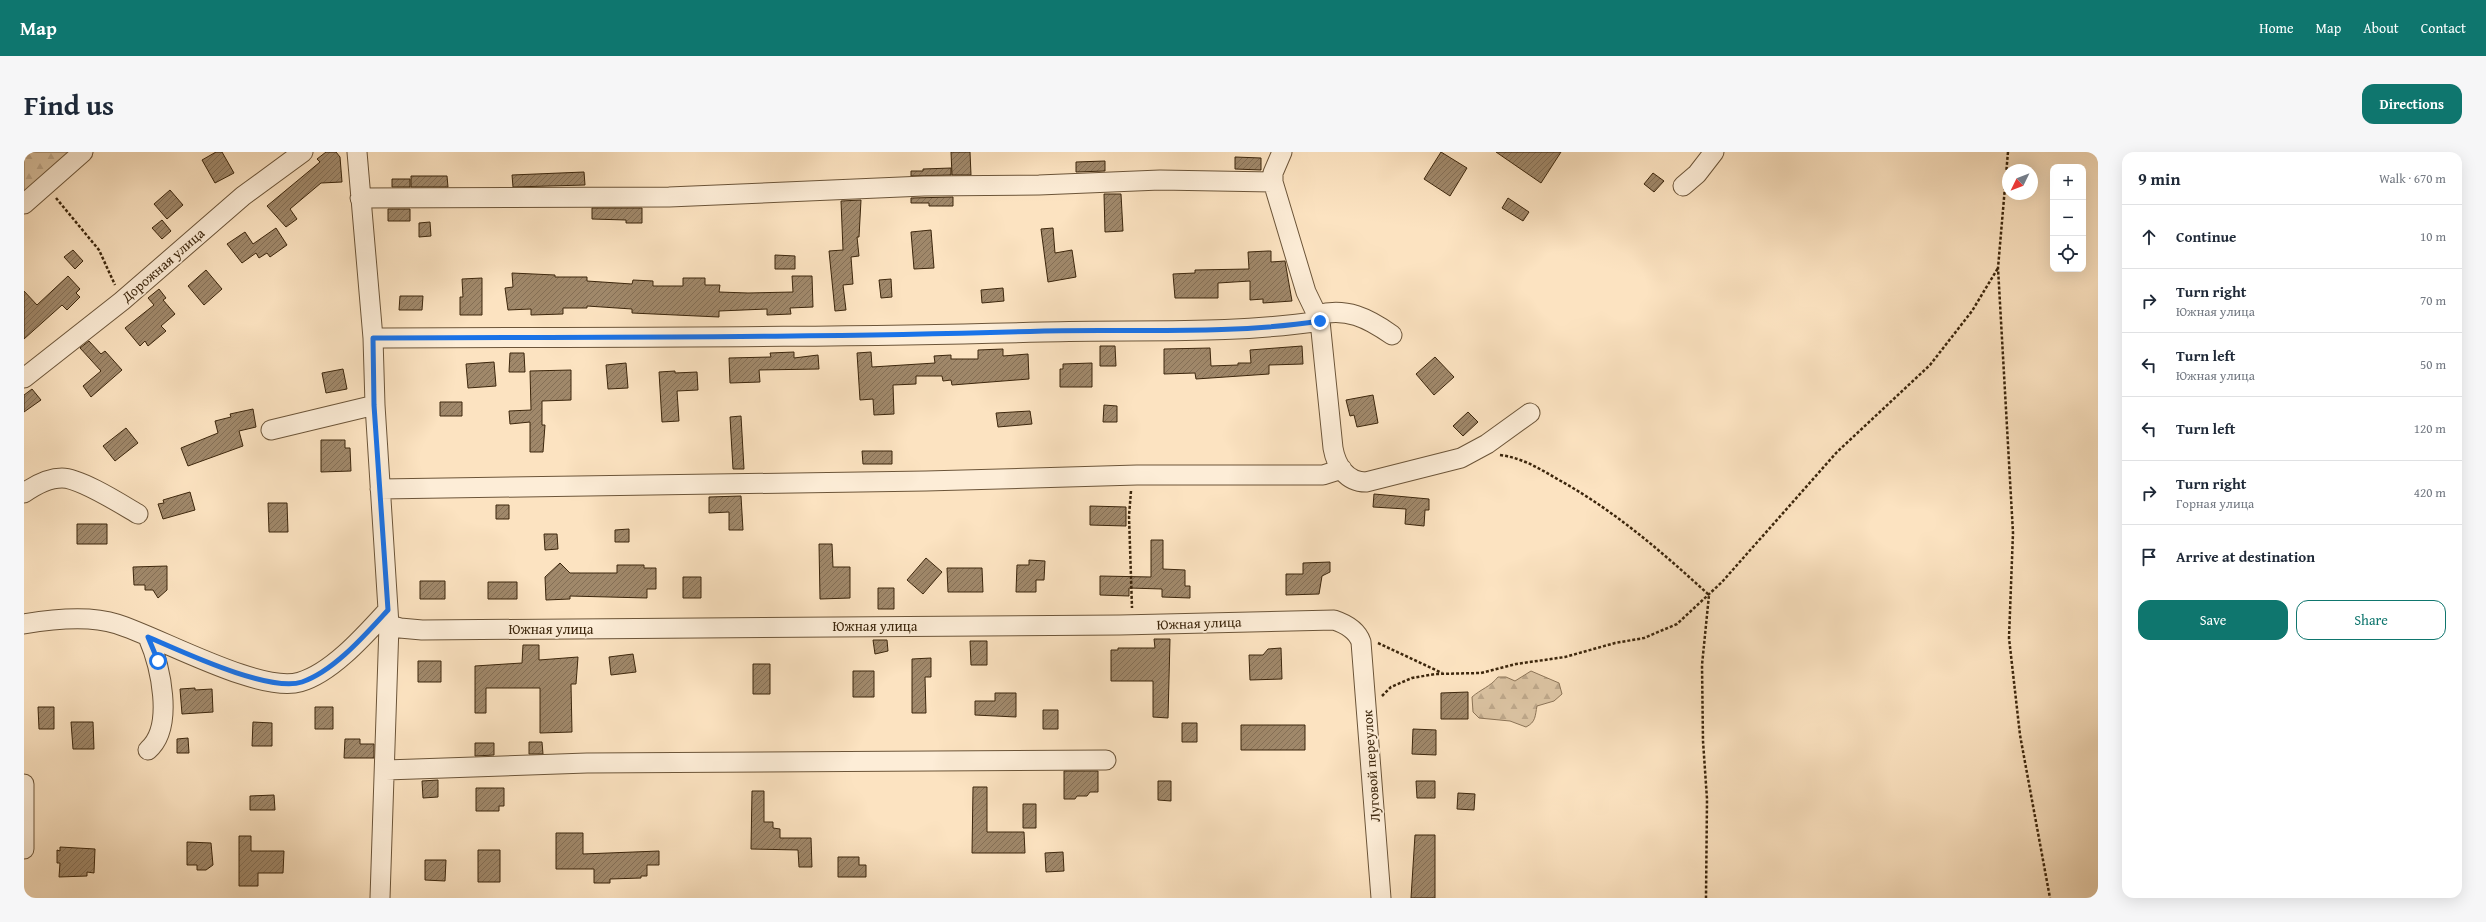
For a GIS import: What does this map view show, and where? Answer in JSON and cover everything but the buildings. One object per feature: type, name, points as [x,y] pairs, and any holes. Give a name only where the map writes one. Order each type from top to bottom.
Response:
[{"type":"street","points":[[24,204],[83,152]]},
{"type":"street","name":"Дорожная улица","points":[[24,378],[118,304],[243,196],[303,152]]},
{"type":"street","points":[[357,152],[373,338],[374,405],[388,617],[386,770],[380,898]]},
{"type":"street","points":[[1282,152],[1273,173],[1273,182],[1306,292],[1318,318],[1333,448],[1335,456],[1342,469],[1354,481],[1366,482],[1461,458],[1487,444],[1530,413]]},
{"type":"street","points":[[1682,186],[1697,174],[1714,152]]},
{"type":"street","points":[[360,198],[669,197],[924,186],[1039,185],[1186,180],[1273,182]]},
{"type":"street","points":[[373,338],[963,334],[1205,329],[1292,325],[1318,318],[1334,311],[1355,314],[1392,335]]},
{"type":"street","points":[[271,430],[374,405]]},
{"type":"street","points":[[380,489],[926,481],[1137,475],[1323,475],[1342,469]]},
{"type":"street","points":[[24,493],[54,479],[66,478],[111,498],[138,514]]},
{"type":"street","points":[[24,624],[51,620],[98,620],[117,624],[239,673],[272,683],[296,683],[317,674],[347,652],[388,617]]},
{"type":"street","name":"Южная улица","points":[[388,617],[400,628],[430,630],[1132,624],[1324,619],[1341,622],[1358,634]]},
{"type":"street","name":"Луговой переулок","points":[[1358,634],[1362,645],[1381,898]]},
{"type":"street","points":[[148,637],[158,661],[162,718],[159,737],[148,750]]},
{"type":"street","points":[[386,770],[587,763],[1106,760]]},
{"type":"street","points":[[24,784],[24,849]]},
{"type":"path","points":[[2008,152],[1998,268],[2013,533],[2009,638],[2020,735],[2050,898]]},
{"type":"path","points":[[41,189],[60,201],[99,250],[116,287],[118,304]]},
{"type":"path","points":[[1368,717],[1391,687],[1412,678],[1444,674],[1481,673],[1644,638],[1677,624],[1709,595],[1837,452],[1930,365],[1972,311],[1998,268]]},
{"type":"path","points":[[1496,454],[1512,456],[1530,463],[1615,515],[1653,544],[1709,595]]},
{"type":"path","points":[[1132,624],[1129,502],[1137,475]]},
{"type":"path","points":[[1706,898],[1707,799],[1703,741],[1702,665],[1709,595]]},
{"type":"path","points":[[1358,634],[1444,674]]},
{"type":"green space","points":[[24,152],[71,152],[24,194]]},
{"type":"green space","points":[[1531,671],[1559,683],[1562,694],[1554,701],[1537,706],[1532,723],[1526,727],[1510,721],[1479,718],[1473,712],[1472,697],[1498,677],[1506,677],[1515,681]]},
{"type":"route","points":[[158,661],[148,637],[239,673],[272,683],[290,684],[301,682],[317,674],[347,652],[388,610],[374,405],[373,338],[963,334],[1094,330],[1205,329],[1292,325],[1320,321]]}]
